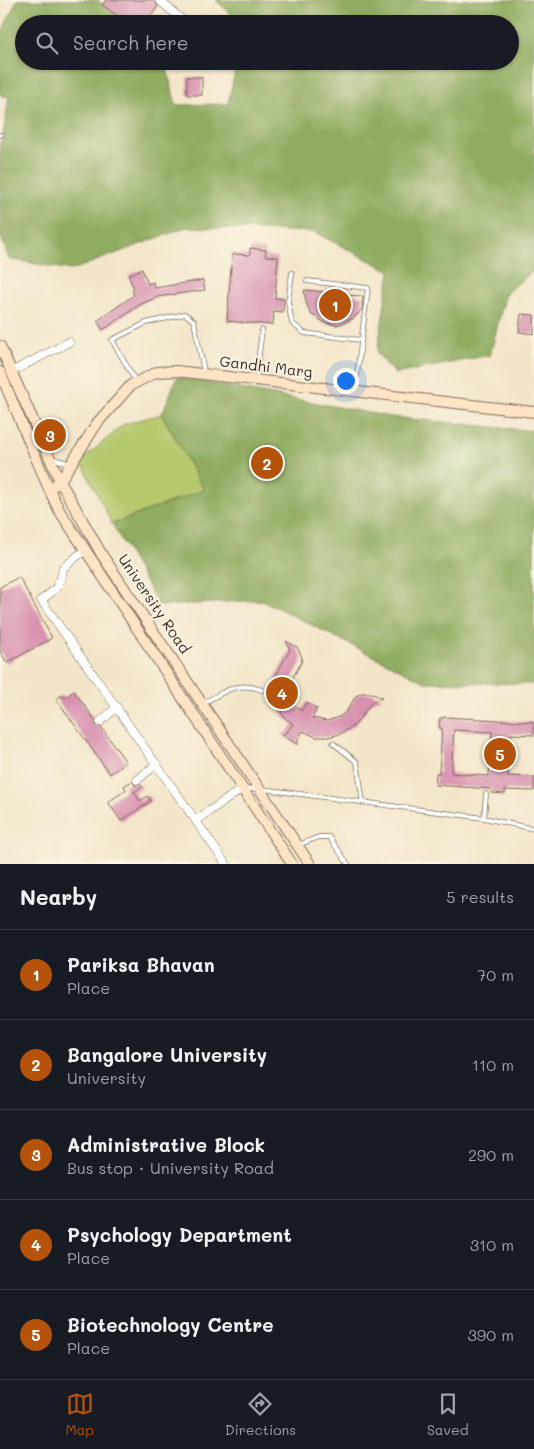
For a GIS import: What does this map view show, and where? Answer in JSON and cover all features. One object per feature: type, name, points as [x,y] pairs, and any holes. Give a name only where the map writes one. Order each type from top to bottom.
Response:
[{"type":"main road","name":"University Road","points":[[0,346],[5,372],[49,489],[59,510],[292,864]]},
{"type":"main road","name":"Gandhi Marg","points":[[49,489],[60,481],[98,422],[131,385],[157,372],[176,371],[534,412]]},
{"type":"main road","name":"University Road","points":[[5,372],[60,481],[102,555],[262,789],[310,864]]},
{"type":"street","points":[[159,0],[176,15]]},
{"type":"street","points":[[5,372],[69,342]]},
{"type":"street","points":[[86,550],[63,568],[60,584],[56,590],[41,600],[226,864]]},
{"type":"street","points":[[100,722],[117,707]]},
{"type":"street","points":[[137,780],[157,764]]},
{"type":"street","points":[[196,820],[242,789]]},
{"type":"lane","points":[[292,273],[288,302],[292,324],[304,333],[361,340]]},
{"type":"lane","points":[[307,281],[368,288],[354,392]]},
{"type":"lane","points":[[136,382],[112,340],[146,323],[185,314],[194,321],[204,374]]},
{"type":"lane","points":[[256,381],[262,330]]},
{"type":"lane","points":[[49,457],[71,464]]},
{"type":"lane","points":[[203,703],[241,685],[262,690]]},
{"type":"lane","points":[[333,743],[357,762],[363,802]]},
{"type":"lane","points":[[242,789],[262,789],[484,818],[534,829]]},
{"type":"lane","points":[[484,818],[486,794]]},
{"type":"lane","points":[[298,845],[319,837],[328,837],[348,864]]},
{"type":"green space","points":[[17,0],[97,0],[117,15],[15,15],[15,70],[167,70],[176,105],[228,104],[235,70],[519,70],[519,15],[232,15],[216,0],[534,0],[534,270],[506,293],[490,355],[395,374],[377,353],[390,271],[314,232],[186,227],[72,270],[9,259],[0,235],[0,141],[2,141],[9,97],[0,95],[0,36]]},
{"type":"green space","points":[[177,377],[391,417],[534,431],[534,684],[425,682],[262,600],[159,606],[112,524],[204,490],[162,414]]},
{"type":"green space","points":[[162,414],[204,490],[112,524],[81,461],[124,424]]},
{"type":"building","points":[[106,0],[153,0],[158,6],[152,15],[117,15],[102,5]]},
{"type":"building","points":[[187,77],[202,77],[202,95],[187,95]]},
{"type":"building","points":[[250,248],[266,250],[265,256],[278,257],[275,298],[284,299],[283,312],[274,311],[273,325],[227,321],[232,254],[250,255]]},
{"type":"building","points":[[142,269],[148,284],[153,282],[155,288],[203,280],[205,290],[157,297],[141,304],[103,330],[97,321],[134,295],[132,290],[134,289],[128,275]]},
{"type":"building","points":[[304,290],[325,292],[327,298],[333,303],[339,302],[345,295],[363,296],[362,309],[354,318],[343,323],[337,325],[325,323],[311,314]]},
{"type":"building","points":[[521,314],[534,315],[534,334],[519,332]]},
{"type":"building","points":[[19,577],[52,638],[7,663],[0,651],[0,587]]},
{"type":"building","points":[[286,641],[297,647],[302,657],[301,663],[289,684],[290,696],[293,703],[301,711],[307,702],[317,709],[312,718],[327,721],[339,717],[346,712],[356,696],[362,693],[371,693],[382,698],[373,701],[355,725],[340,734],[316,737],[303,731],[298,739],[298,745],[282,735],[293,724],[285,718],[278,707],[274,690],[276,675],[290,650]]},
{"type":"building","points":[[74,691],[95,720],[96,725],[101,727],[126,762],[110,774],[56,699],[62,695],[64,698]]},
{"type":"building","points":[[440,718],[534,722],[534,735],[511,734],[508,776],[534,777],[534,791],[505,790],[505,794],[491,793],[491,789],[435,785],[436,773],[439,773],[442,728],[439,728]],"holes":[[[454,730],[492,732],[489,776],[451,773]]]},
{"type":"building","points":[[132,781],[135,785],[140,784],[142,787],[134,792],[140,801],[148,796],[151,801],[121,821],[108,802],[126,790],[124,786]]},
{"type":"place","name":"Pariksa Bhavan","points":[[335,305]]},
{"type":"place","name":"Administrative Block","points":[[50,435]]},
{"type":"place","name":"Bangalore University","points":[[267,463]]},
{"type":"place","name":"Psychology Department","points":[[282,693]]},
{"type":"place","name":"Biotechnology Centre","points":[[500,754]]}]
